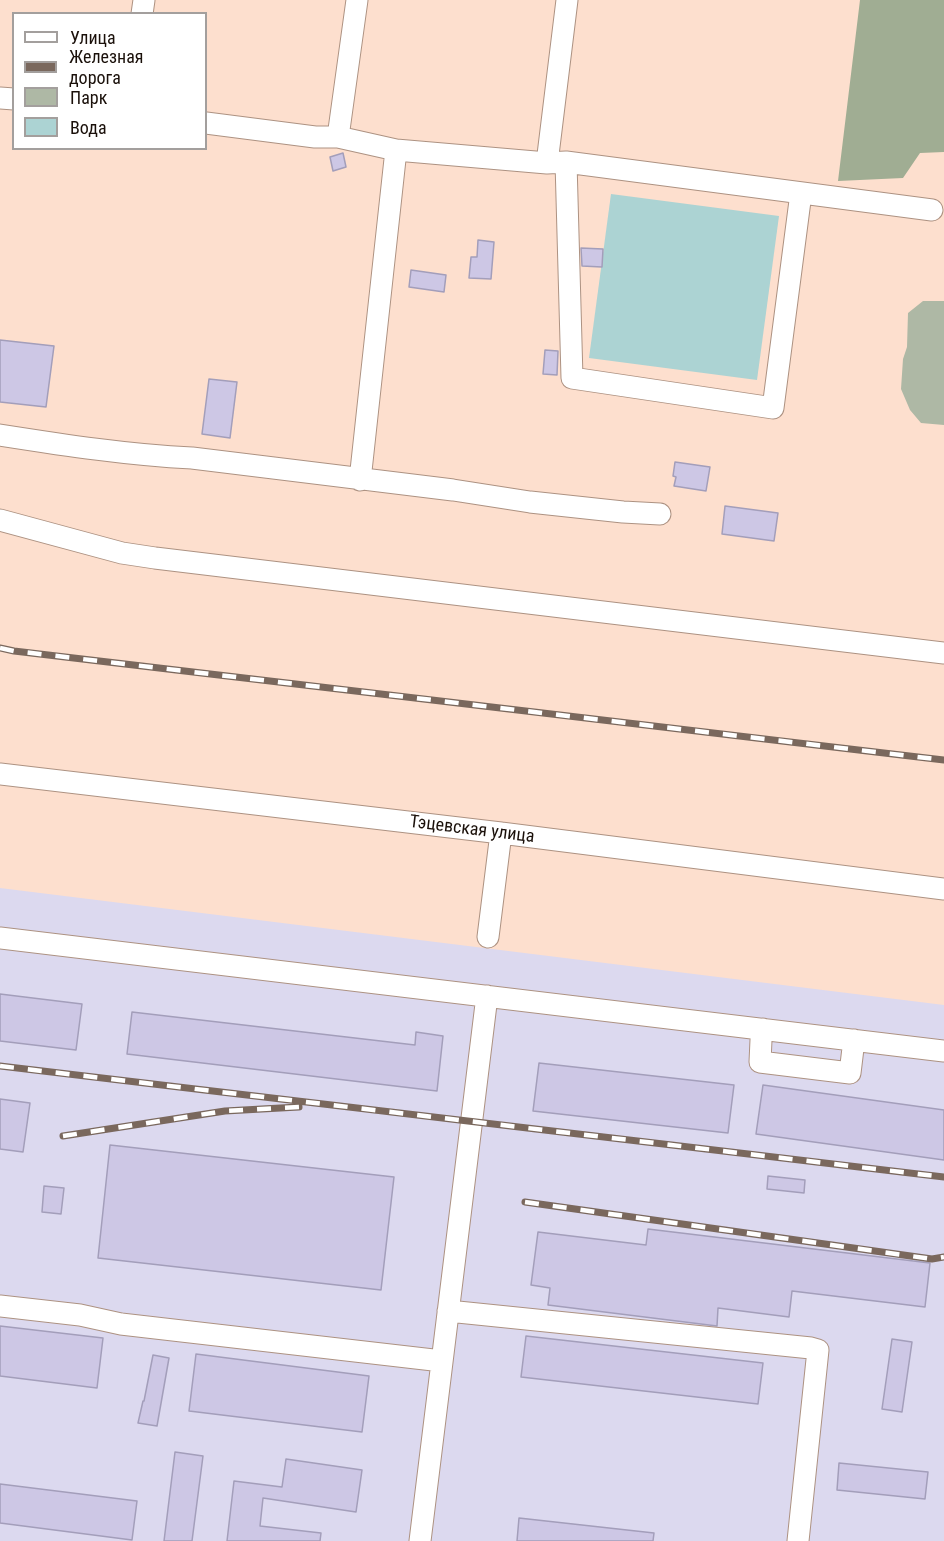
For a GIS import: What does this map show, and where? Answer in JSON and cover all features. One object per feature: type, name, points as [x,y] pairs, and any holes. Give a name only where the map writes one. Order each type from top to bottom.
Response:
[{"type":"street","points":[[338,137],[357,0]]},
{"type":"street","points":[[567,0],[556,163],[572,378],[773,408],[801,193]]},
{"type":"street","points":[[207,123],[315,137],[338,137],[396,150],[556,163],[932,210]]},
{"type":"street","points":[[360,480],[396,150]]},
{"type":"street","points":[[0,435],[82,448],[192,458],[453,490],[530,502],[660,514]]},
{"type":"street","points":[[0,520],[122,553],[155,558],[944,653]]},
{"type":"street","name":"Тэцевская улица","points":[[0,774],[944,890]]},
{"type":"street","points":[[488,937],[501,834]]},
{"type":"street","points":[[0,938],[944,1051]]},
{"type":"street","points":[[420,1541],[487,996]]},
{"type":"street","points":[[763,1029],[760,1062],[849,1073],[854,1040]]},
{"type":"street","points":[[0,1306],[80,1315],[121,1324],[442,1361]]},
{"type":"street","points":[[448,1311],[818,1350],[798,1541]]},
{"type":"shaded area","points":[[0,888],[944,1005],[944,1541],[0,1541]]},
{"type":"green space","points":[[860,0],[944,0],[944,152],[920,153],[903,178],[838,181]]},
{"type":"green space","points":[[923,301],[944,301],[944,425],[921,423],[910,410],[901,389],[903,359],[907,347],[908,313]]},
{"type":"water","points":[[611,194],[779,216],[757,380],[589,358]]},
{"type":"building","points":[[343,153],[346,167],[333,171],[330,157]]},
{"type":"building","points":[[478,240],[494,242],[491,279],[469,278],[471,257],[477,257]]},
{"type":"building","points":[[581,248],[603,249],[602,267],[582,266]]},
{"type":"building","points":[[411,270],[446,275],[444,292],[409,287]]},
{"type":"building","points":[[0,340],[54,346],[46,407],[0,402]]},
{"type":"building","points":[[545,350],[558,351],[557,375],[543,374]]},
{"type":"building","points":[[209,379],[237,382],[230,438],[202,434]]},
{"type":"building","points":[[675,462],[710,467],[706,491],[674,486]]},
{"type":"building","points":[[725,506],[778,513],[774,541],[722,534]]},
{"type":"building","points":[[0,994],[82,1004],[76,1050],[0,1041]]},
{"type":"building","points":[[132,1012],[415,1045],[416,1032],[443,1036],[437,1091],[127,1054]]},
{"type":"building","points":[[539,1063],[734,1085],[728,1133],[533,1111]]},
{"type":"building","points":[[763,1085],[944,1110],[944,1160],[756,1134]]},
{"type":"building","points":[[0,1099],[30,1103],[23,1152],[0,1149]]},
{"type":"building","points":[[110,1145],[394,1177],[381,1290],[98,1258]]},
{"type":"building","points":[[768,1176],[805,1180],[804,1193],[767,1189]]},
{"type":"building","points":[[44,1186],[64,1188],[61,1214],[42,1212]]},
{"type":"building","points":[[648,1229],[930,1263],[925,1307],[792,1291],[789,1317],[718,1308],[717,1326],[548,1305],[550,1288],[531,1285],[538,1232],[646,1245]]},
{"type":"building","points":[[0,1326],[103,1338],[97,1388],[0,1376]]},
{"type":"building","points":[[526,1336],[763,1363],[758,1404],[521,1377]]},
{"type":"building","points":[[892,1339],[912,1342],[902,1412],[882,1409]]},
{"type":"building","points":[[196,1354],[369,1376],[362,1432],[189,1411]]},
{"type":"building","points":[[153,1355],[169,1358],[157,1426],[138,1423]]},
{"type":"building","points":[[175,1452],[203,1456],[192,1541],[164,1541]]},
{"type":"building","points":[[286,1459],[362,1470],[356,1512],[263,1498],[260,1526],[321,1533],[320,1541],[227,1541],[234,1481],[282,1487]]},
{"type":"building","points":[[839,1463],[928,1472],[925,1499],[837,1490]]},
{"type":"building","points":[[0,1484],[137,1501],[132,1540],[0,1523]]},
{"type":"building","points":[[519,1518],[654,1533],[653,1541],[517,1541]]},
{"type":"railway","points":[[0,648],[944,760]]},
{"type":"railway","points":[[0,1066],[944,1177]]},
{"type":"railway","points":[[63,1136],[225,1111],[299,1107]]},
{"type":"railway","points":[[525,1202],[932,1259],[944,1257]]}]
